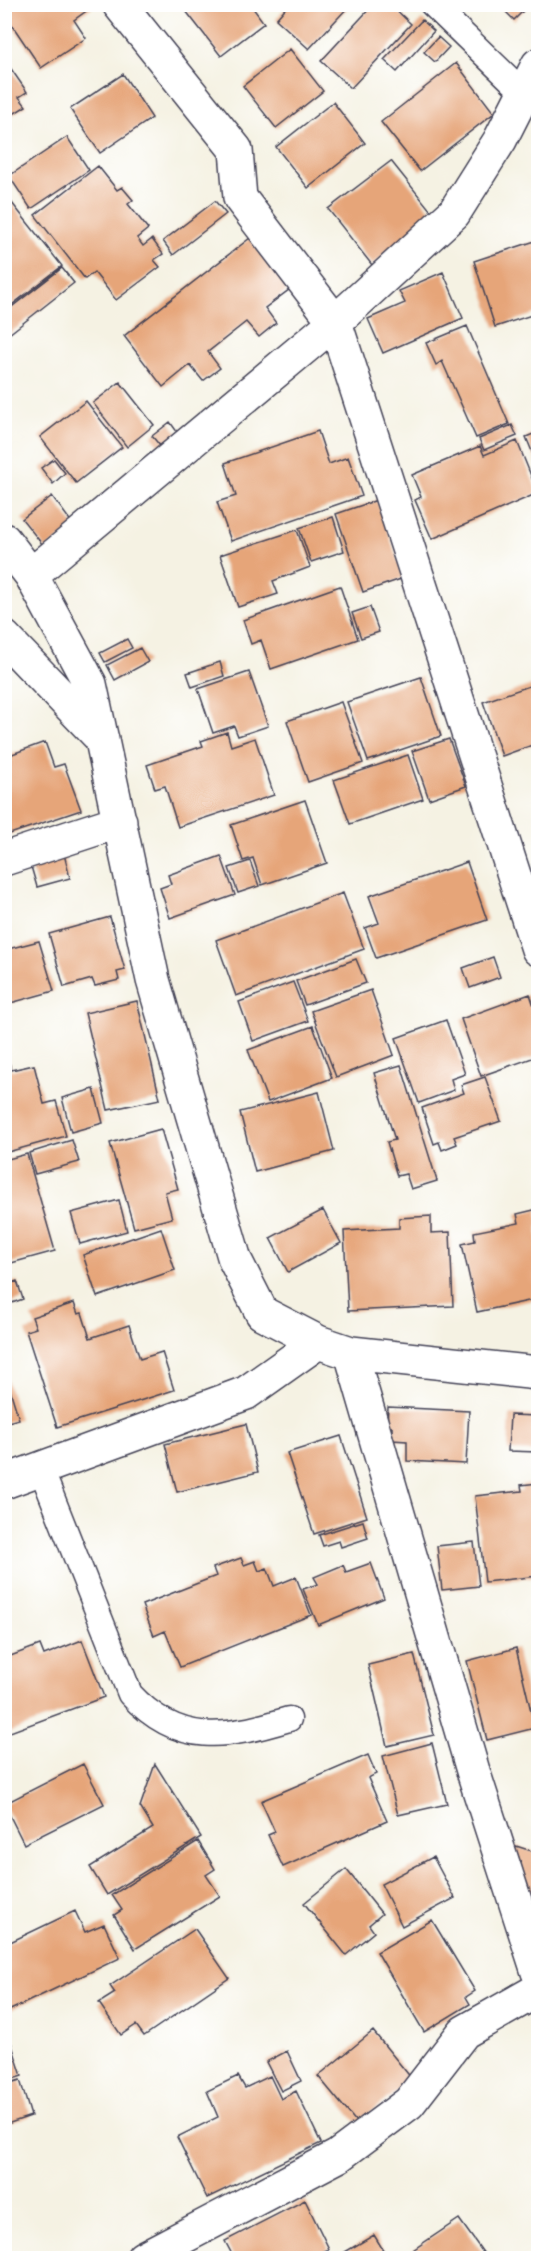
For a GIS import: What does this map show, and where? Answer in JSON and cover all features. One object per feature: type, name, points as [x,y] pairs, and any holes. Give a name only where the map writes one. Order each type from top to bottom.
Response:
[{"type":"street","points":[[119,4],[236,150],[240,198],[335,322],[538,949]]},
{"type":"street","points":[[31,575],[335,322],[454,213],[525,94],[538,65]]},
{"type":"street","points":[[4,540],[31,575],[90,684],[153,980],[235,1260],[262,1313],[318,1342],[351,1353],[538,1373]]},
{"type":"street","points":[[4,637],[102,739]]},
{"type":"street","points":[[4,859],[120,821]]},
{"type":"street","points":[[4,1482],[246,1393],[318,1342]]},
{"type":"street","points":[[351,1353],[473,1771],[538,1972]]},
{"type":"street","points":[[143,2259],[338,2156],[409,2103],[464,2032],[538,1990]]},
{"type":"lane","points":[[432,4],[525,94]]},
{"type":"lane","points":[[41,1469],[130,1694],[148,1714],[208,1736],[242,1733],[289,1719]]},
{"type":"building","points":[[9,4],[96,4],[74,20],[86,38],[41,68],[4,13],[4,7]]},
{"type":"building","points":[[194,4],[250,4],[264,23],[221,56],[186,11]]},
{"type":"building","points":[[289,4],[351,4],[309,49],[276,19]]},
{"type":"building","points":[[374,4],[390,4],[411,24],[351,88],[321,61]]},
{"type":"building","points":[[498,4],[530,4],[514,20]]},
{"type":"building","points":[[422,20],[434,31],[397,72],[384,60]]},
{"type":"building","points":[[438,37],[449,47],[435,62],[424,52]]},
{"type":"building","points":[[290,49],[323,91],[276,128],[243,86]]},
{"type":"building","points":[[7,63],[27,92],[19,97],[26,106],[4,120],[4,65]]},
{"type":"building","points":[[456,63],[494,113],[420,171],[381,122]]},
{"type":"building","points":[[123,74],[152,118],[100,153],[70,109]]},
{"type":"building","points":[[333,102],[365,143],[308,188],[276,147]]},
{"type":"building","points":[[67,137],[89,170],[31,209],[9,176]]},
{"type":"building","points":[[391,161],[435,216],[372,265],[328,209]]},
{"type":"building","points":[[98,166],[117,190],[122,187],[133,200],[128,204],[148,229],[137,238],[143,246],[152,239],[163,254],[154,260],[160,267],[116,300],[94,272],[85,279],[35,215]]},
{"type":"building","points":[[4,193],[62,266],[4,311]]},
{"type":"building","points":[[215,201],[226,214],[173,255],[163,241]]},
{"type":"building","points":[[250,238],[290,289],[265,308],[276,323],[259,337],[246,322],[208,352],[220,368],[203,381],[190,365],[163,387],[124,336]]},
{"type":"building","points":[[538,240],[538,313],[495,327],[474,261]]},
{"type":"building","points":[[62,268],[74,283],[4,338],[4,313]]},
{"type":"building","points":[[443,272],[463,318],[383,353],[368,319],[405,303],[399,291]]},
{"type":"building","points":[[467,326],[509,424],[476,438],[442,361],[436,365],[426,343]]},
{"type":"building","points":[[120,382],[154,425],[127,447],[93,403]]},
{"type":"building","points":[[86,401],[122,447],[76,483],[40,437]]},
{"type":"building","points":[[170,422],[178,433],[161,447],[152,436]]},
{"type":"building","points":[[512,425],[517,436],[484,450],[479,439]]},
{"type":"building","points":[[318,431],[329,464],[348,457],[362,496],[231,541],[217,502],[236,496],[225,463]]},
{"type":"building","points":[[538,432],[538,466],[526,437]]},
{"type":"building","points":[[517,441],[538,493],[432,539],[415,500],[421,497],[412,475],[480,446],[484,455]]},
{"type":"building","points":[[54,459],[65,473],[53,484],[41,468]]},
{"type":"building","points":[[52,496],[75,527],[46,549],[22,519]]},
{"type":"building","points":[[377,500],[404,578],[363,592],[336,514]]},
{"type":"building","points":[[333,517],[344,551],[311,562],[299,528]]},
{"type":"building","points":[[297,530],[310,567],[273,581],[278,594],[238,607],[220,555]]},
{"type":"building","points":[[340,586],[358,639],[271,669],[261,640],[251,644],[243,620]]},
{"type":"building","points":[[370,607],[379,632],[361,638],[352,613]]},
{"type":"building","points":[[127,639],[132,648],[105,662],[100,653]]},
{"type":"building","points":[[140,648],[148,662],[115,680],[107,665]]},
{"type":"building","points":[[220,662],[224,676],[192,687],[187,673]]},
{"type":"building","points":[[249,672],[268,726],[238,736],[234,726],[213,733],[198,689]]},
{"type":"building","points":[[421,677],[441,736],[368,761],[347,702]]},
{"type":"building","points":[[538,683],[538,743],[502,756],[483,702]]},
{"type":"building","points":[[341,702],[363,763],[308,782],[287,721]]},
{"type":"building","points":[[227,732],[231,746],[255,738],[274,795],[178,827],[165,786],[155,789],[147,765],[203,746],[201,741]]},
{"type":"building","points":[[449,739],[466,786],[429,799],[412,751]]},
{"type":"building","points":[[45,742],[54,767],[64,764],[81,810],[4,836],[4,757]]},
{"type":"building","points":[[408,755],[423,799],[350,824],[334,780]]},
{"type":"building","points":[[305,800],[327,863],[262,885],[253,858],[243,861],[231,825]]},
{"type":"building","points":[[64,854],[70,878],[37,887],[30,863]]},
{"type":"building","points":[[221,856],[235,895],[170,918],[160,888],[171,884],[168,875]]},
{"type":"building","points":[[250,861],[259,886],[238,893],[229,868]]},
{"type":"building","points":[[467,862],[487,920],[376,958],[365,928],[379,923],[369,896]]},
{"type":"building","points":[[343,893],[364,949],[236,996],[216,940]]},
{"type":"building","points":[[110,917],[125,970],[117,972],[119,980],[95,986],[92,979],[64,987],[49,934]]},
{"type":"building","points":[[39,941],[54,991],[7,1004],[4,950]]},
{"type":"building","points":[[493,957],[500,977],[470,988],[463,968]]},
{"type":"building","points":[[356,959],[366,983],[305,1005],[296,981]]},
{"type":"building","points":[[293,982],[308,1021],[253,1041],[239,1002]]},
{"type":"building","points":[[371,990],[394,1055],[336,1077],[311,1011]]},
{"type":"building","points":[[530,994],[538,1018],[538,1056],[481,1076],[461,1019]]},
{"type":"building","points":[[137,1001],[160,1099],[108,1110],[85,1013]]},
{"type":"building","points":[[446,1020],[465,1074],[451,1079],[454,1090],[419,1103],[396,1038]]},
{"type":"building","points":[[313,1026],[332,1078],[268,1102],[248,1050]]},
{"type":"building","points":[[9,1062],[11,1070],[34,1065],[44,1104],[56,1101],[66,1136],[4,1153],[4,1063]]},
{"type":"building","points":[[401,1065],[437,1181],[411,1189],[406,1174],[397,1176],[387,1142],[395,1140],[374,1073]]},
{"type":"building","points":[[485,1077],[501,1121],[454,1137],[457,1144],[442,1150],[439,1142],[434,1144],[422,1108],[464,1093],[461,1085]]},
{"type":"building","points":[[94,1089],[103,1123],[71,1132],[62,1098]]},
{"type":"building","points":[[319,1092],[334,1151],[255,1172],[240,1112]]},
{"type":"building","points":[[161,1129],[178,1189],[165,1192],[172,1218],[134,1228],[110,1143]]},
{"type":"building","points":[[72,1140],[79,1162],[35,1174],[29,1153]]},
{"type":"building","points":[[27,1154],[55,1251],[4,1265],[4,1160]]},
{"type":"building","points":[[119,1200],[127,1231],[80,1244],[71,1213]]},
{"type":"building","points":[[538,1209],[538,1299],[477,1312],[462,1244],[475,1241],[474,1232],[519,1223],[517,1214]]},
{"type":"building","points":[[323,1210],[341,1243],[288,1272],[270,1238]]},
{"type":"building","points":[[431,1216],[431,1233],[450,1232],[453,1306],[348,1311],[344,1231],[399,1228],[399,1218]]},
{"type":"building","points":[[161,1228],[175,1270],[97,1297],[83,1255]]},
{"type":"building","points":[[17,1281],[23,1299],[12,1303],[6,1285]]},
{"type":"building","points":[[74,1303],[78,1314],[82,1313],[90,1338],[129,1325],[140,1359],[162,1352],[174,1390],[57,1427],[26,1331],[36,1328],[32,1317]]},
{"type":"building","points":[[7,1380],[19,1419],[4,1423],[4,1381]]},
{"type":"building","points":[[388,1407],[469,1411],[466,1464],[407,1461],[407,1441],[392,1440],[392,1427],[387,1427]]},
{"type":"building","points":[[510,1415],[538,1416],[538,1452],[508,1451]]},
{"type":"building","points":[[246,1424],[258,1472],[177,1492],[165,1444]]},
{"type":"building","points":[[341,1436],[367,1517],[314,1534],[287,1453]]},
{"type":"building","points":[[538,1483],[538,1576],[485,1582],[475,1496],[522,1491],[521,1485]]},
{"type":"building","points":[[363,1521],[368,1538],[341,1547],[339,1541],[323,1546],[319,1535]]},
{"type":"building","points":[[474,1542],[479,1586],[442,1590],[437,1546]]},
{"type":"building","points":[[241,1558],[244,1565],[255,1561],[259,1571],[267,1568],[274,1586],[296,1577],[311,1615],[180,1667],[165,1631],[154,1636],[142,1605],[216,1576],[213,1568]]},
{"type":"building","points":[[371,1563],[384,1598],[318,1625],[303,1589],[318,1584],[314,1577],[343,1565],[346,1572]]},
{"type":"building","points":[[82,1640],[104,1697],[5,1734],[5,1658],[40,1645],[44,1655]]},
{"type":"building","points":[[516,1648],[535,1728],[487,1740],[467,1661]]},
{"type":"building","points":[[414,1654],[434,1735],[387,1746],[368,1665]]},
{"type":"building","points":[[432,1743],[447,1804],[398,1815],[383,1756]]},
{"type":"building","points":[[368,1755],[376,1774],[368,1778],[387,1821],[283,1867],[268,1835],[275,1832],[261,1801]]},
{"type":"building","points":[[83,1764],[104,1804],[24,1844],[4,1804]]},
{"type":"building","points":[[155,1764],[201,1837],[107,1895],[90,1867],[153,1828],[140,1807]]},
{"type":"building","points":[[198,1841],[215,1869],[206,1875],[220,1896],[135,1949],[114,1915],[122,1910],[112,1895]]},
{"type":"building","points":[[513,1845],[538,1853],[538,1894],[527,1897]]},
{"type":"building","points":[[433,1857],[455,1898],[402,1926],[381,1884]]},
{"type":"building","points":[[346,1869],[382,1914],[369,1925],[374,1932],[346,1955],[304,1903]]},
{"type":"building","points":[[538,1896],[538,1921],[532,1898]]},
{"type":"building","points":[[75,1911],[85,1932],[104,1924],[120,1958],[4,2013],[4,1945]]},
{"type":"building","points":[[432,1920],[475,1991],[466,1997],[470,2004],[424,2032],[377,1952]]},
{"type":"building","points":[[195,1929],[229,1978],[144,2036],[136,2025],[121,2035],[99,2003],[115,1993],[110,1986]]},
{"type":"building","points":[[373,2031],[412,2079],[357,2123],[318,2076]]},
{"type":"building","points":[[8,2033],[22,2076],[4,2082],[4,2035]]},
{"type":"building","points":[[287,2051],[301,2081],[281,2091],[266,2062]]},
{"type":"building","points":[[238,2076],[245,2088],[270,2076],[281,2099],[296,2091],[321,2143],[207,2198],[177,2137],[218,2117],[207,2091]]},
{"type":"building","points":[[20,2080],[31,2116],[4,2125],[4,2085]]},
{"type":"building","points":[[305,2200],[329,2249],[310,2258],[234,2258],[225,2241]]},
{"type":"building","points":[[459,2219],[487,2258],[401,2258]]},
{"type":"building","points":[[374,2235],[388,2258],[339,2258],[338,2256]]}]
